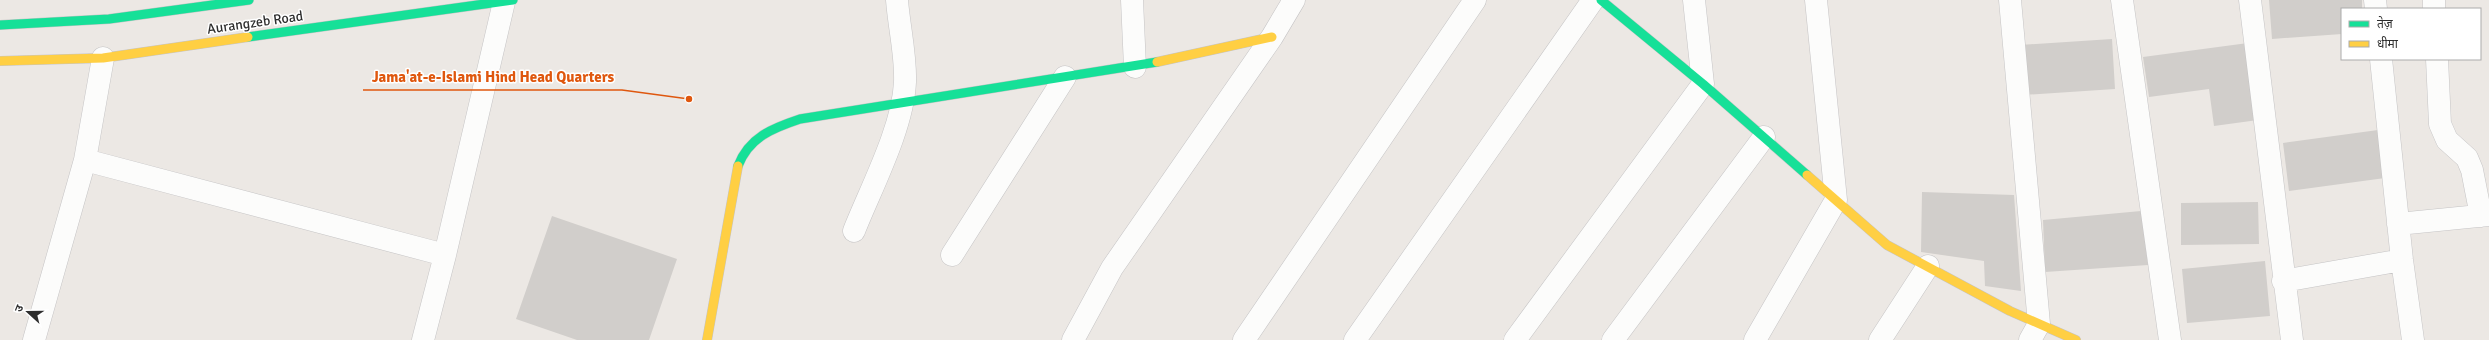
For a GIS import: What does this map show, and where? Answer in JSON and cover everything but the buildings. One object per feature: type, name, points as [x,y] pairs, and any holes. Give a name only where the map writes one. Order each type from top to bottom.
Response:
[{"type":"street","name":"Aurangzeb Road","points":[[0,25],[109,18],[249,0]]},
{"type":"street","points":[[854,231],[896,126],[903,103],[905,81],[897,0]]},
{"type":"street","points":[[1132,0],[1135,66]]},
{"type":"street","points":[[1073,340],[1112,268],[1272,37],[1294,0]]},
{"type":"street","points":[[1244,340],[1475,0]]},
{"type":"street","points":[[1354,340],[1594,0]]},
{"type":"street","points":[[1602,0],[1703,84],[1887,245],[2010,311],[2035,332],[2076,340]]},
{"type":"street","points":[[1515,340],[1703,84],[1694,0]]},
{"type":"street","points":[[1754,340],[1836,200],[1816,0]]},
{"type":"street","points":[[2010,0],[2035,332]]},
{"type":"street","points":[[2122,0],[2170,340]]},
{"type":"street","points":[[2250,0],[2283,281],[2292,340]]},
{"type":"street","name":"Aurangzeb Road","points":[[0,61],[103,58],[509,1]]},
{"type":"street","points":[[423,340],[509,1]]},
{"type":"street","points":[[707,340],[736,172],[740,158],[748,146],[761,134],[800,119],[1135,66],[1272,37]]},
{"type":"street","points":[[34,340],[85,160],[103,58]]},
{"type":"street","points":[[2381,60],[2402,260],[2413,340]]},
{"type":"street","points":[[2398,224],[2485,215],[2467,158],[2447,140],[2440,124],[2437,60]]},
{"type":"street","points":[[952,255],[1065,77]]},
{"type":"street","points":[[1613,340],[1764,137]]},
{"type":"street","points":[[85,160],[445,255]]},
{"type":"street","points":[[2283,281],[2402,260]]},
{"type":"street","points":[[1880,340],[1928,266]]},
{"type":"traffic: fast","points":[[0,25],[109,19],[249,0]]},
{"type":"traffic: fast","points":[[248,37],[513,0]]},
{"type":"traffic: fast","points":[[1601,0],[1703,84],[1807,175]]},
{"type":"traffic: fast","points":[[738,166],[743,156],[755,141],[771,130],[800,119],[1157,62]]},
{"type":"traffic: slow","points":[[0,61],[103,58],[248,37]]},
{"type":"traffic: slow","points":[[1157,62],[1272,37]]},
{"type":"traffic: slow","points":[[707,340],[738,166]]},
{"type":"traffic: slow","points":[[1807,175],[1887,245],[2010,311],[2076,340]]},
{"type":"place","name":"Jama'at-e-Islami Hind Head Quarters","points":[[689,99]]}]
